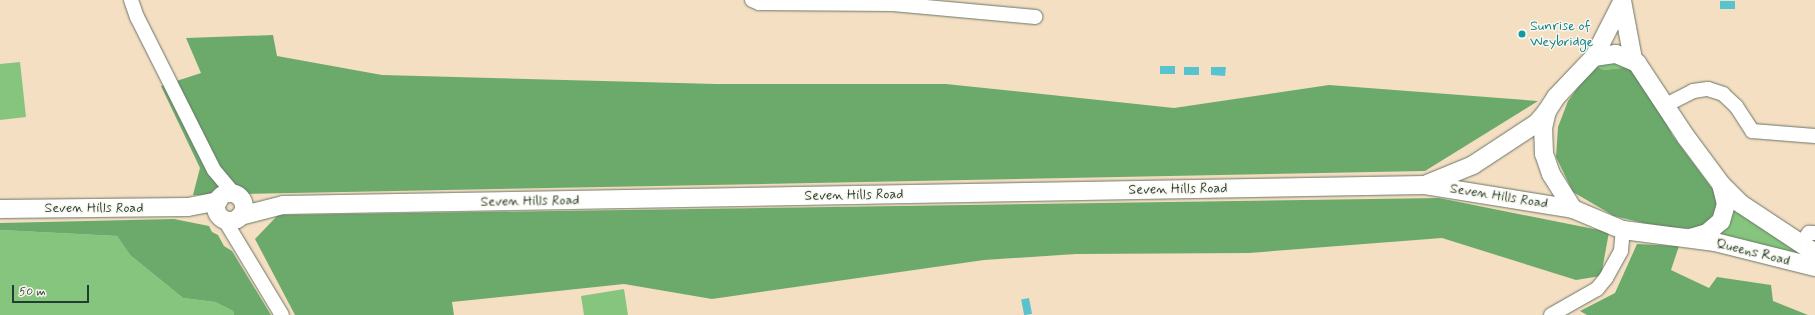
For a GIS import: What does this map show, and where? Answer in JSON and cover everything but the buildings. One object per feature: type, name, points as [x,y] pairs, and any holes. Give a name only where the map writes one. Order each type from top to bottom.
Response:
[{"type":"main road","name":"Seven Hills Road","points":[[1425,185],[1473,165],[1537,123],[1565,87],[1594,57],[1622,1]]},
{"type":"main road","points":[[1622,1],[1633,59],[1664,106],[1721,184],[1726,204],[1721,221],[1707,233],[1690,238]]},
{"type":"main road","points":[[1594,57],[1616,54],[1633,59]]},
{"type":"main road","points":[[1547,111],[1543,128],[1544,154],[1551,174],[1573,209]]},
{"type":"main road","name":"Queens Road","points":[[1721,184],[1741,204],[1810,243]]},
{"type":"main road","name":"Seven Hills Road","points":[[0,209],[229,207],[1425,185],[1573,209],[1623,230]]},
{"type":"main road","name":"Queens Road","points":[[1623,230],[1690,238],[1815,267]]},
{"type":"main road","points":[[1791,261],[1810,243]]},
{"type":"street","points":[[131,0],[137,17],[214,170],[229,207],[241,246],[282,315]]},
{"type":"street","points":[[752,0],[759,3],[854,2],[893,4],[1035,17]]},
{"type":"street","points":[[1664,106],[1693,91],[1708,89],[1724,94],[1736,106],[1752,131],[1815,136]]},
{"type":"street","points":[[1551,315],[1597,289],[1606,278],[1621,251],[1623,230]]},
{"type":"green space","points":[[273,35],[277,56],[382,75],[716,84],[946,84],[1174,108],[1329,85],[1538,101],[1425,171],[193,195],[200,168],[161,86],[201,73],[186,38]]},
{"type":"green space","points":[[1600,60],[1629,63],[1622,68],[1604,70],[1594,65]]},
{"type":"green space","points":[[20,62],[26,117],[0,120],[0,64]]},
{"type":"green space","points":[[1629,63],[1647,88],[1673,136],[1714,191],[1717,205],[1711,222],[1697,229],[1656,226],[1614,216],[1573,192],[1556,157],[1558,127],[1568,101],[1594,65],[1604,70],[1622,68]]},
{"type":"green space","points":[[1439,198],[1609,232],[1601,276],[1576,280],[1442,238],[1249,253],[1076,254],[984,260],[712,299],[624,284],[452,302],[454,315],[295,315],[255,239],[278,215]]},
{"type":"green space","points":[[1732,206],[1797,250],[1796,255],[1712,238]]},
{"type":"green space","points":[[174,219],[209,226],[212,232],[218,235],[224,246],[232,251],[271,315],[234,315],[233,311],[215,302],[183,298],[130,255],[117,236],[0,230],[0,223]]},
{"type":"green space","points":[[0,230],[117,236],[130,255],[183,298],[215,302],[233,311],[234,315],[0,315]]},
{"type":"green space","points":[[1637,244],[1679,246],[1671,270],[1709,288],[1717,277],[1771,285],[1773,301],[1808,315],[1587,315],[1580,311],[1615,293]]},
{"type":"green space","points":[[624,289],[628,315],[584,315],[581,296]]},
{"type":"water","points":[[1720,1],[1735,1],[1735,9],[1720,9]]},
{"type":"water","points":[[1160,66],[1175,66],[1175,74],[1160,74]]},
{"type":"water","points":[[1184,67],[1199,67],[1199,75],[1184,75]]},
{"type":"water","points":[[1211,67],[1226,67],[1225,76],[1211,75]]},
{"type":"water","points":[[1029,298],[1032,314],[1024,315],[1021,300]]},
{"type":"place","name":"Sunrise of Weybridge","points":[[1522,34]]}]
